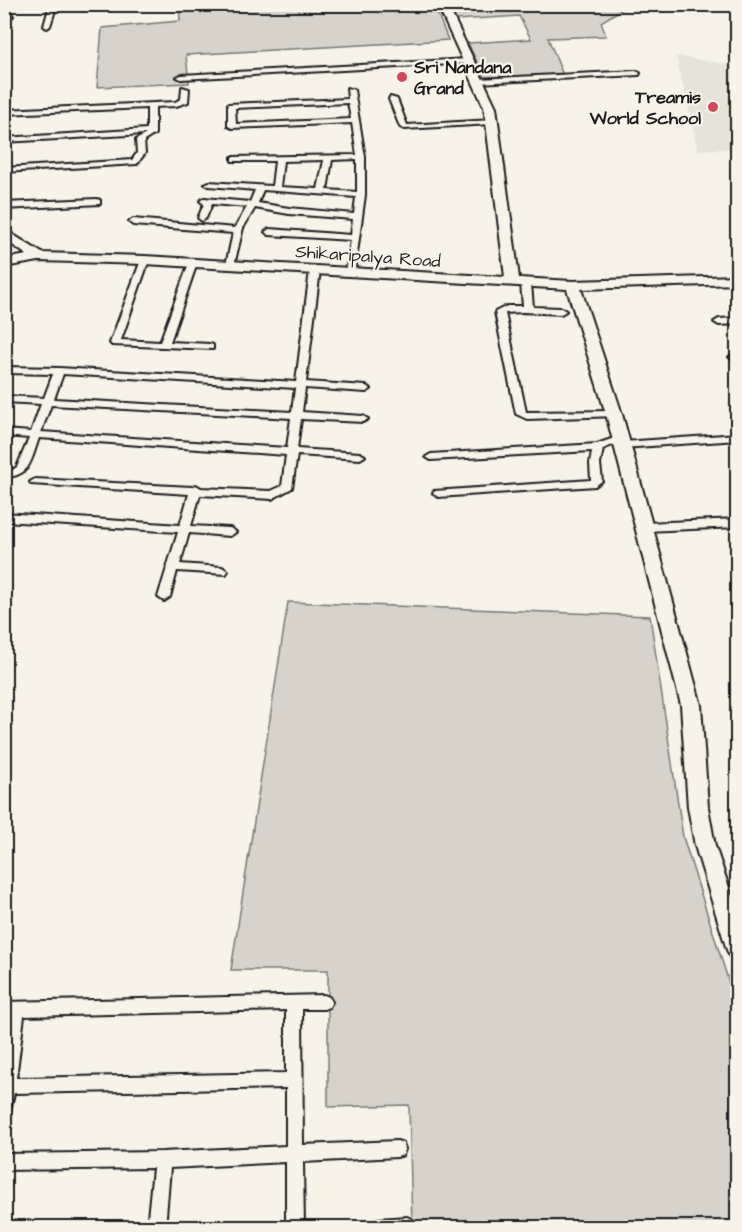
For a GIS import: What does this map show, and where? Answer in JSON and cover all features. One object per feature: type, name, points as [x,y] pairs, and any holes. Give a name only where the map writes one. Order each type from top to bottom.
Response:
[{"type":"street","points":[[47,26],[54,4]]},
{"type":"street","points":[[442,4],[452,21],[490,107],[526,310]]},
{"type":"street","points":[[181,77],[468,61]]},
{"type":"street","points":[[478,81],[636,73]]},
{"type":"street","points":[[4,112],[182,103],[185,100],[185,89]]},
{"type":"street","points":[[350,90],[362,157],[361,195],[351,273]]},
{"type":"street","points":[[393,99],[404,127],[492,122]]},
{"type":"street","points":[[352,101],[231,106],[232,126],[355,121]]},
{"type":"street","points":[[4,170],[132,163],[141,153],[140,140],[149,135],[151,131],[150,105]]},
{"type":"street","points":[[4,140],[151,131]]},
{"type":"street","points":[[322,192],[329,157]]},
{"type":"street","points":[[235,159],[362,157]]},
{"type":"street","points":[[276,188],[279,158]]},
{"type":"street","points":[[209,184],[361,195]]},
{"type":"street","points":[[230,265],[238,231],[260,187]]},
{"type":"street","points":[[202,218],[206,201],[358,217]]},
{"type":"street","points":[[4,206],[97,202]]},
{"type":"street","points":[[133,222],[238,231]]},
{"type":"street","points":[[269,232],[355,238]]},
{"type":"street","points":[[4,233],[39,257]]},
{"type":"street","name":"Shikaripalya Road","points":[[4,263],[39,257],[145,260],[573,285],[738,280]]},
{"type":"street","points":[[145,260],[115,343],[210,347]]},
{"type":"street","points":[[164,345],[193,263]]},
{"type":"street","points":[[35,482],[196,489],[272,495],[287,488],[315,270]]},
{"type":"street","points":[[573,285],[614,414],[691,705],[698,807],[705,846],[738,950]]},
{"type":"street","points":[[561,311],[507,309],[500,312],[521,414],[527,416],[614,414]]},
{"type":"street","points":[[719,322],[738,321]]},
{"type":"street","points":[[4,370],[59,371],[300,387],[366,389]]},
{"type":"street","points":[[4,474],[13,474],[22,469],[59,371]]},
{"type":"street","points":[[4,399],[363,419]]},
{"type":"street","points":[[4,433],[360,456]]},
{"type":"street","points":[[431,457],[598,447],[621,442],[738,437]]},
{"type":"street","points":[[438,493],[595,483],[597,481],[598,447]]},
{"type":"street","points":[[164,597],[196,489]]},
{"type":"street","points":[[4,517],[230,532]]},
{"type":"street","points":[[645,527],[738,523]]},
{"type":"street","points":[[172,567],[222,571]]},
{"type":"street","points":[[4,1106],[11,1009],[324,1002]]},
{"type":"street","points":[[294,1004],[295,1227]]},
{"type":"street","points":[[6,1086],[294,1080]]},
{"type":"street","points":[[4,1162],[162,1160],[397,1149]]},
{"type":"street","points":[[156,1227],[162,1160]]},
{"type":"street","points":[[378,1227],[407,1226]]},
{"type":"shaded area","points":[[179,5],[434,5],[448,40],[186,55],[189,83],[97,87],[102,28],[180,21]]},
{"type":"shaded area","points":[[449,5],[651,5],[622,9],[601,22],[606,36],[548,38],[563,75],[485,79],[468,43],[531,39],[519,16],[456,20]]},
{"type":"shaded area","name":"Treamis World School","points":[[676,56],[737,66],[737,148],[698,150]]},
{"type":"shaded area","points":[[288,602],[650,616],[683,837],[737,1008],[737,1227],[412,1227],[409,1105],[328,1107],[328,970],[231,970]]},
{"type":"place","name":"Sri Nandana Grand","points":[[402,77]]},
{"type":"place","name":"Treamis World School","points":[[713,107]]}]
